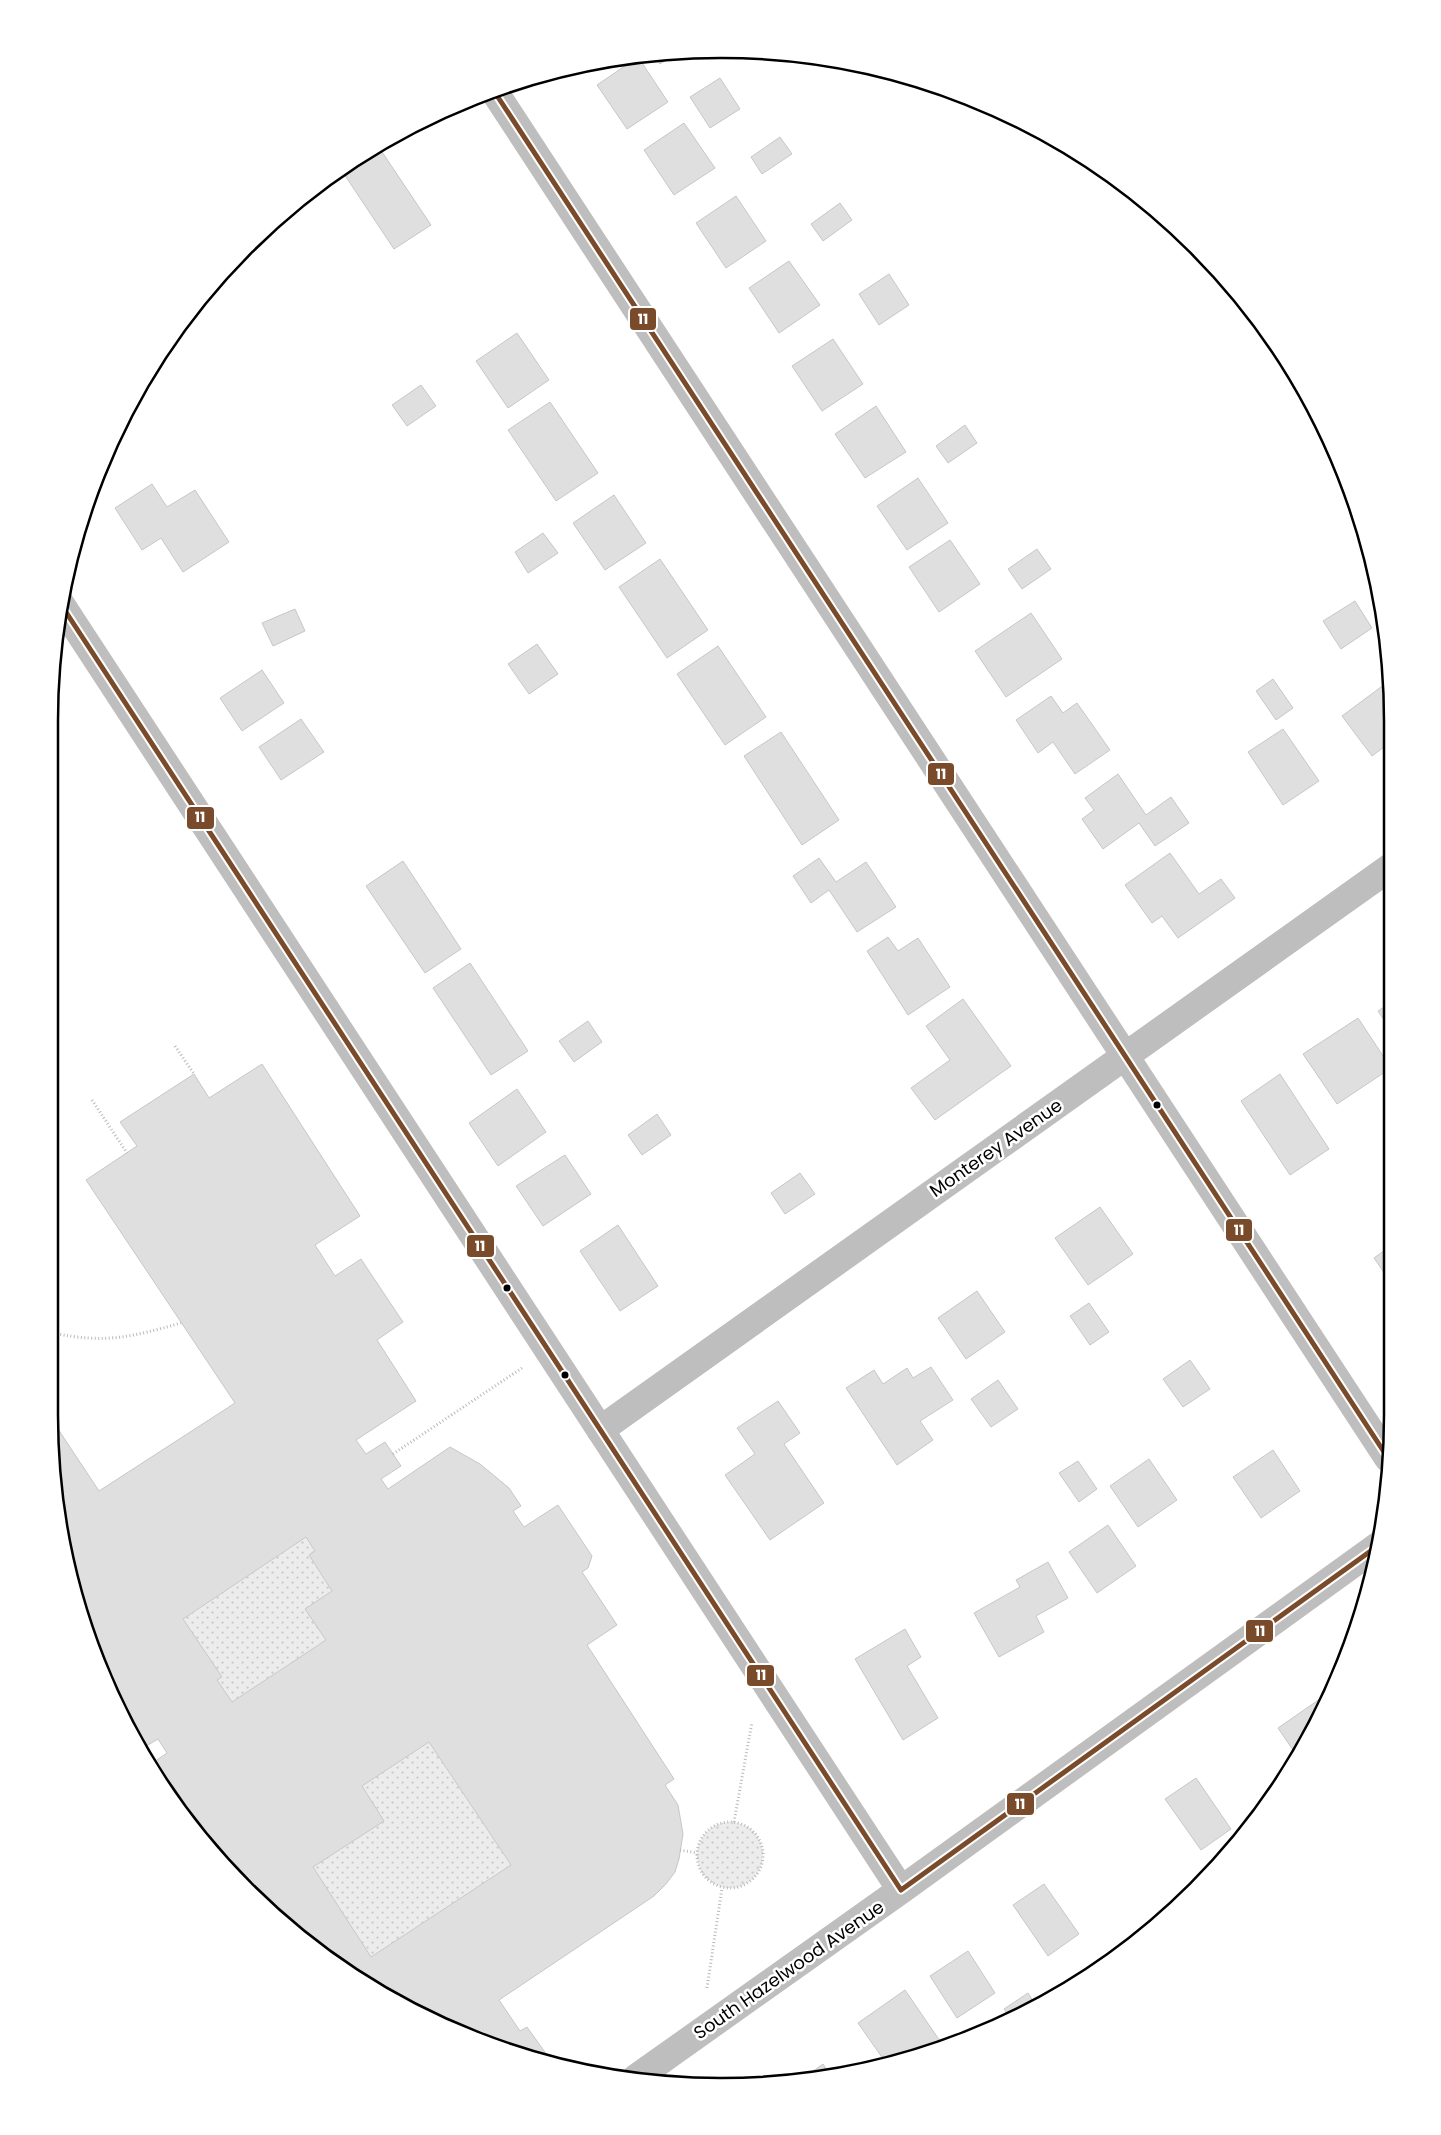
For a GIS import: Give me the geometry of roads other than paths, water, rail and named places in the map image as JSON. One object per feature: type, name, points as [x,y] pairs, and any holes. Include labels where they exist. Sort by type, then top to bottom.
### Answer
[{"type":"street","points":[[498,97],[1382,1449]]},
{"type":"street","points":[[66,613],[902,1890]]},
{"type":"street","name":"Monterey Avenue","points":[[600,1430],[1384,872]]},
{"type":"street","name":"South Hazelwood Avenue","points":[[643,2073],[902,1890],[1369,1552]]}]
